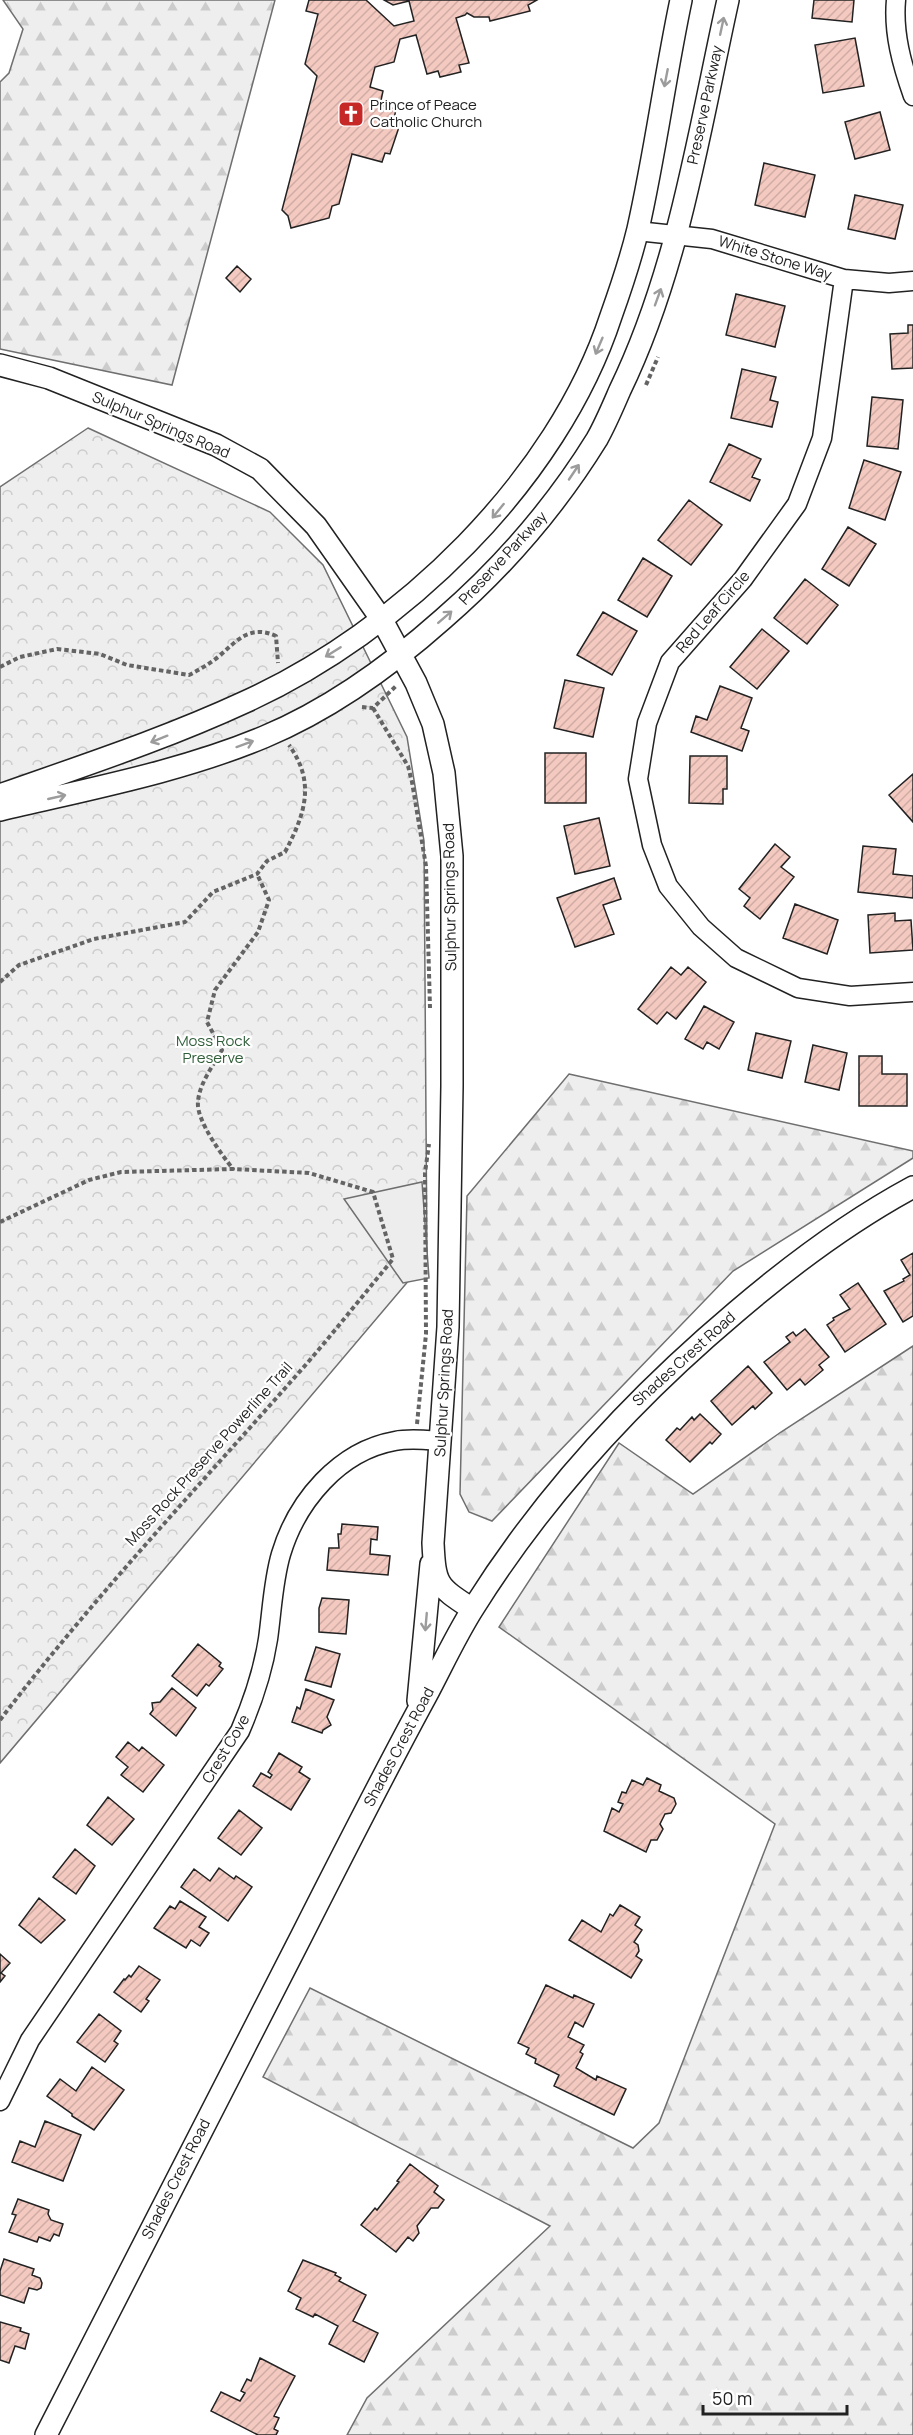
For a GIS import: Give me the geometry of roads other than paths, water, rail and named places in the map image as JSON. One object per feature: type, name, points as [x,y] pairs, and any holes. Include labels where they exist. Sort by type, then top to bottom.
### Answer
[{"type":"street","points":[[0,795],[152,742],[246,702],[314,664],[382,620],[492,519],[536,464],[565,418],[588,372],[610,319],[638,231],[681,0]]},
{"type":"street","name":"Preserve Parkway","points":[[0,810],[106,786],[212,756],[264,737],[325,708],[401,656],[476,591],[545,516],[598,436],[634,362],[661,287],[677,235],[728,0]]},
{"type":"street","points":[[896,0],[899,51],[913,96]]},
{"type":"street","name":"White Stone Way","points":[[638,231],[712,239],[844,279],[889,283],[913,280]]},
{"type":"street","name":"Red Leaf Circle","points":[[844,279],[822,438],[797,504],[743,579],[670,662],[647,723],[638,779],[652,845],[668,886],[701,927],[736,958],[798,988],[850,996],[913,992]]},
{"type":"street","name":"Sulphur Springs Road","points":[[0,366],[49,378],[205,440],[260,469],[316,526],[382,620],[433,724],[444,773],[452,856],[448,1327],[433,1543],[434,1574],[447,1592],[472,1609]]},
{"type":"street","name":"Shades Crest Road","points":[[46,2435],[417,1711],[472,1609],[553,1495],[592,1448],[691,1349],[817,1248],[884,1203],[913,1187]]},
{"type":"street","name":"Crest Cove","points":[[0,2101],[21,2057],[52,2006],[240,1731],[252,1706],[260,1677],[281,1555],[289,1531],[310,1495],[330,1475],[359,1453],[379,1444],[416,1439],[441,1441]]},
{"type":"street","points":[[417,1711],[433,1543]]},
{"type":"place","name":"Prince of Peace Catholic Church","points":[[351,114]]},
{"type":"park label","name":"Moss Rock Preserve","points":[[213,1050]]}]
